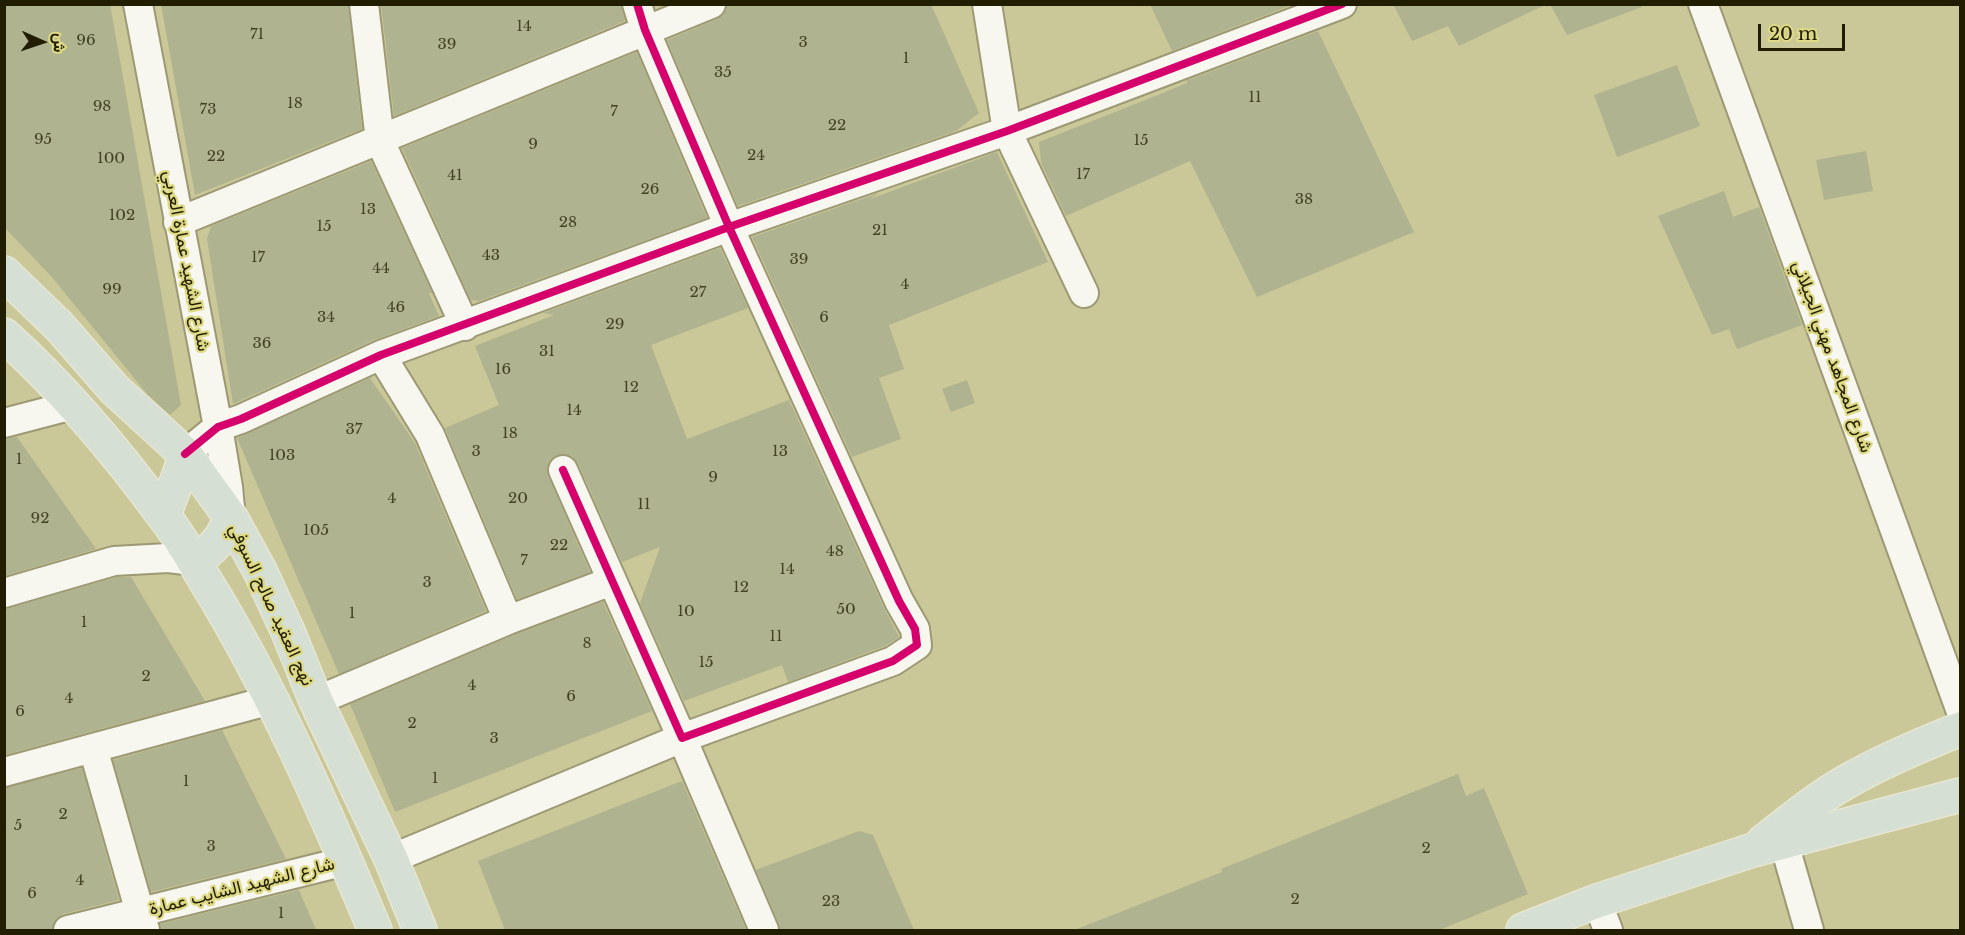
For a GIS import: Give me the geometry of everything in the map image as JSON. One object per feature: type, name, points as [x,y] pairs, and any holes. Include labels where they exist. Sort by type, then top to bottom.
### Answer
[{"type":"main road","name":"نهج العقيد صالح السوفي","points":[[4,273],[59,326],[114,388],[185,454],[231,518],[260,571],[290,634],[316,701],[391,859],[420,930]]},
{"type":"main road","points":[[4,335],[42,369],[74,405],[164,516],[194,561],[249,655],[346,861],[375,930]]},
{"type":"main road","points":[[164,516],[175,482],[183,467],[185,454]]},
{"type":"main road","points":[[194,561],[204,556],[221,540],[231,518]]},
{"type":"main road","points":[[1768,847],[1812,804],[1844,783],[1881,763],[1960,729]]},
{"type":"main road","points":[[1523,930],[1602,916],[1768,847],[1960,795]]},
{"type":"street","name":"شارع الشهيد عمارة العربي","points":[[138,4],[218,427],[231,518]]},
{"type":"street","points":[[364,4],[380,141],[465,326]]},
{"type":"street","points":[[178,222],[380,141],[641,17],[711,4]]},
{"type":"street","points":[[987,4],[1007,131],[1084,293]]},
{"type":"street","name":"شارع المجاهد مهني الجيلاني","points":[[1703,4],[1960,709]]},
{"type":"street","points":[[185,454],[218,427],[241,419],[381,355],[729,227],[1007,131],[1331,7]]},
{"type":"street","points":[[391,859],[682,738],[893,661],[917,645],[915,629],[894,590],[729,227],[641,17]]},
{"type":"street","points":[[381,355],[430,435],[508,620]]},
{"type":"street","points":[[4,423],[74,405]]},
{"type":"street","points":[[563,470],[764,930]]},
{"type":"street","points":[[4,593],[114,561],[168,558],[194,561]]},
{"type":"street","points":[[316,701],[508,620],[612,581]]},
{"type":"street","points":[[4,772],[271,700]]},
{"type":"street","points":[[93,748],[142,922]]},
{"type":"street","points":[[1768,847],[1809,930]]},
{"type":"street","name":"شارع الشهيد الشايب عمارة","points":[[68,930],[142,922],[346,861]]},
{"type":"building","points":[[4,4],[110,4],[181,405],[170,415],[148,395],[51,276],[4,227]]},
{"type":"building","points":[[161,4],[348,4],[362,129],[195,195]]},
{"type":"building","points":[[381,4],[621,4],[625,21],[394,116]]},
{"type":"building","points":[[727,4],[931,4],[979,113],[956,131],[738,206],[667,40],[717,19],[724,14]]},
{"type":"building","points":[[1150,4],[1294,4],[1172,51]]},
{"type":"building","points":[[1393,4],[1547,4],[1459,46],[1448,26],[1412,41]]},
{"type":"building","points":[[1550,4],[1642,4],[1642,7],[1567,35]]},
{"type":"building","points":[[1318,31],[1414,232],[1257,297],[1190,161],[1066,216],[1041,163],[1039,142],[1187,83],[1186,81]]},
{"type":"building","points":[[637,52],[707,218],[479,301],[471,300],[402,148]]},
{"type":"building","points":[[1677,65],[1700,126],[1617,157],[1594,95]]},
{"type":"building","points":[[1866,151],[1873,191],[1824,200],[1816,160]]},
{"type":"building","points":[[997,152],[1048,262],[889,325],[904,369],[879,378],[901,439],[852,457],[752,237],[879,193],[870,199]]},
{"type":"building","points":[[371,161],[432,293],[429,293],[439,316],[374,340],[233,404],[207,239],[211,226]]},
{"type":"building","points":[[1724,191],[1733,217],[1759,207],[1802,325],[1737,349],[1729,329],[1712,335],[1658,216]]},
{"type":"building","points":[[720,248],[748,308],[651,345],[687,439],[789,400],[899,637],[885,646],[788,682],[782,665],[684,701],[640,603],[660,547],[622,562],[578,463],[572,456],[557,455],[549,461],[548,476],[590,572],[517,599],[445,428],[499,405],[475,346],[554,315],[543,313]]},
{"type":"building","points":[[370,378],[415,443],[486,611],[339,674],[237,438]]},
{"type":"building","points":[[967,380],[975,403],[951,412],[942,389]]},
{"type":"building","points":[[17,437],[96,549],[4,576],[4,439]]},
{"type":"building","points":[[117,577],[131,577],[205,701],[4,755],[4,609]]},
{"type":"building","points":[[603,602],[652,711],[395,812],[350,704],[514,635]]},
{"type":"building","points":[[222,730],[286,859],[151,892],[113,760]]},
{"type":"building","points":[[82,768],[119,900],[63,914],[56,919],[52,930],[4,930],[4,788]]},
{"type":"building","points":[[1458,774],[1466,796],[1484,788],[1528,894],[1439,930],[1077,929],[1222,872],[1221,869]]},
{"type":"building","points":[[682,781],[746,930],[505,930],[478,861]]},
{"type":"building","points":[[859,831],[873,835],[914,930],[780,930],[756,870]]},
{"type":"building","points":[[299,890],[316,930],[161,930],[160,924]]},
{"type":"cycle path","points":[[563,470],[682,738],[893,661],[917,645],[915,629],[899,601],[729,227],[645,30],[637,4]]},
{"type":"cycle path","points":[[185,454],[218,427],[241,419],[381,355],[729,227],[1007,131],[1342,4]]}]
